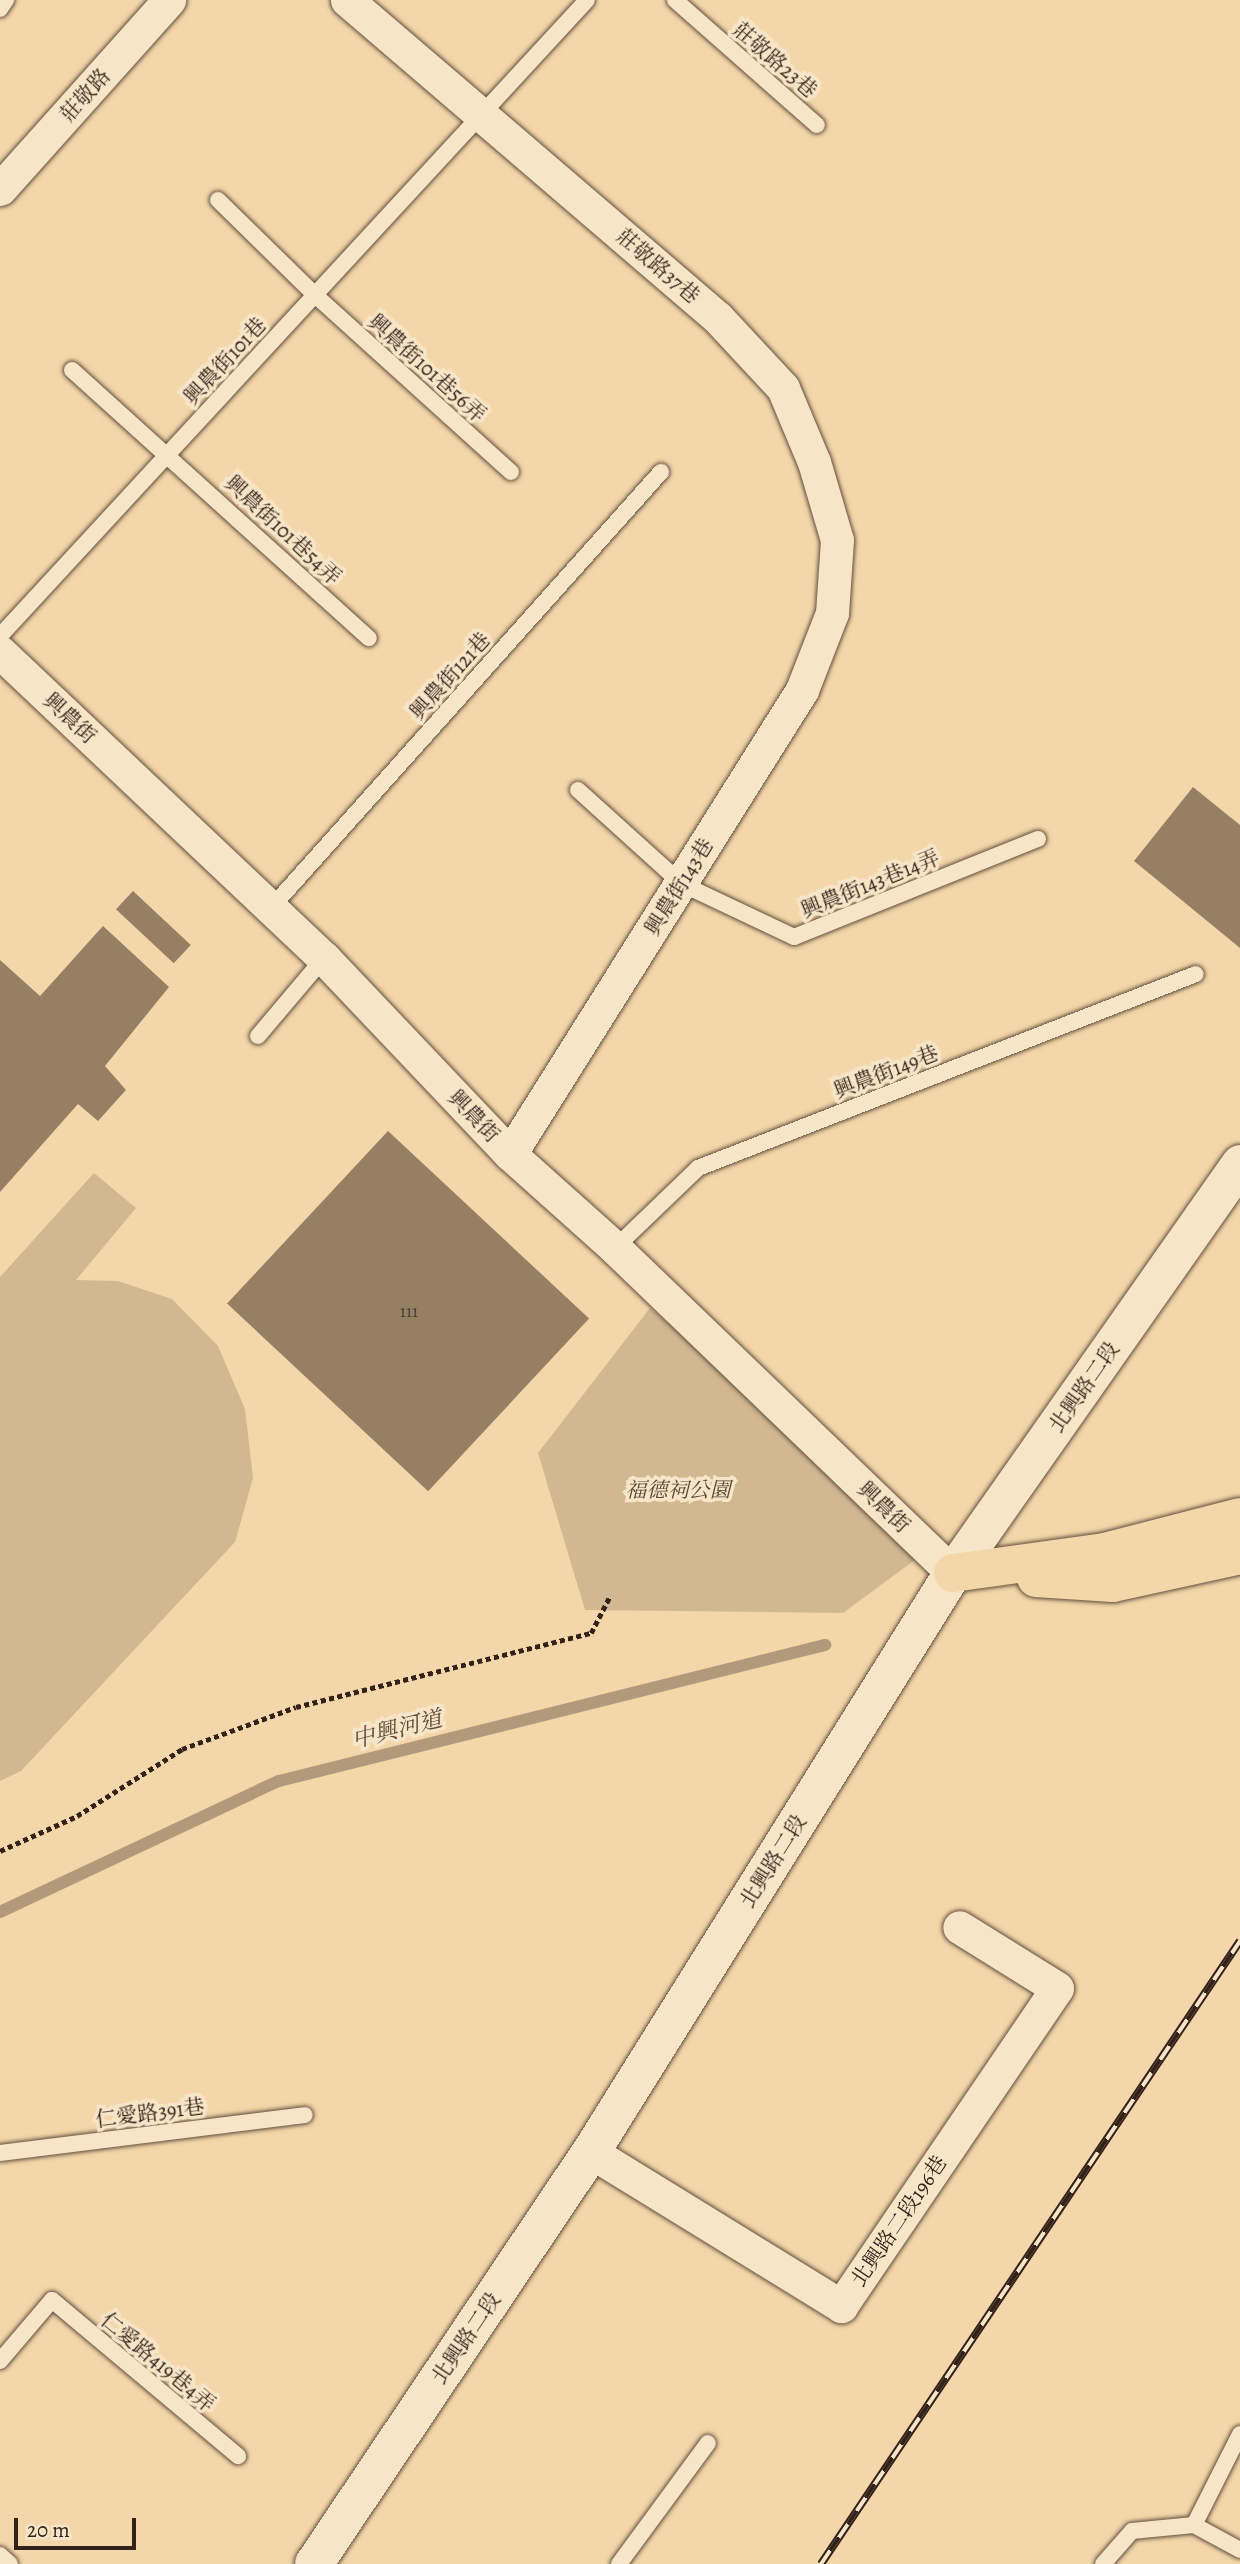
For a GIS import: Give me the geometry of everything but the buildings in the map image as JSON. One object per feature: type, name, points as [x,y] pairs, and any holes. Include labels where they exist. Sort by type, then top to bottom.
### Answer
[{"type":"highway","points":[[953,1573],[1105,1552],[1240,1517]]},
{"type":"highway","points":[[953,1573],[1113,1583],[1240,1555]]},
{"type":"street","name":"莊敬路","points":[[0,189],[169,0]]},
{"type":"street","name":"莊敬路37巷","points":[[347,0],[717,317],[783,388],[814,462],[836,540],[832,613]]},
{"type":"street","name":"興農街143巷","points":[[510,1154],[802,690],[832,613]]},
{"type":"street","name":"興農街","points":[[0,652],[324,958],[510,1154],[615,1248],[953,1573]]},
{"type":"street","name":"北興路二段","points":[[314,2564],[591,2152],[953,1573],[1240,1164]]},
{"type":"street","name":"北興路二段196巷","points":[[591,2152],[841,2306],[1057,1988],[959,1927]]},
{"type":"lane","points":[[0,9],[6,0]]},
{"type":"lane","name":"興農街101巷","points":[[0,636],[587,0]]},
{"type":"lane","name":"莊敬路23巷","points":[[675,0],[817,125]]},
{"type":"lane","name":"興農街101巷56弄","points":[[218,200],[315,295],[511,472]]},
{"type":"lane","name":"興農街101巷54弄","points":[[72,370],[169,454],[369,638]]},
{"type":"lane","name":"興農街121巷","points":[[271,908],[661,472]]},
{"type":"lane","name":"興農街143巷14弄","points":[[579,790],[682,884],[794,937],[1038,839]]},
{"type":"lane","points":[[258,1036],[324,958]]},
{"type":"lane","name":"興農街149巷","points":[[615,1248],[698,1168],[1196,974]]},
{"type":"lane","name":"仁愛路391巷","points":[[0,2154],[305,2115]]},
{"type":"lane","name":"仁愛路419巷4弄","points":[[0,2361],[52,2300],[238,2456]]},
{"type":"lane","points":[[1194,2525],[1240,2434]]},
{"type":"lane","points":[[619,2564],[708,2443]]},
{"type":"lane","points":[[1103,2564],[1132,2531],[1194,2525],[1240,2550]]},
{"type":"lane","points":[[0,2555],[10,2564]]},
{"type":"path","points":[[0,1851],[78,1816],[182,1749],[296,1707],[591,1633],[610,1596]]},
{"type":"green space","points":[[94,1173],[136,1208],[76,1280],[118,1281],[172,1299],[218,1346],[245,1409],[253,1478],[235,1542],[21,1771],[0,1781],[0,1277]]},
{"type":"green space","name":"福德祠公園","points":[[650,1308],[931,1548],[843,1613],[585,1610],[538,1453]]},
{"type":"waterway","name":"中興河道","points":[[0,1912],[279,1781],[825,1645]]},
{"type":"railway","points":[[821,2564],[1240,1941]]}]
